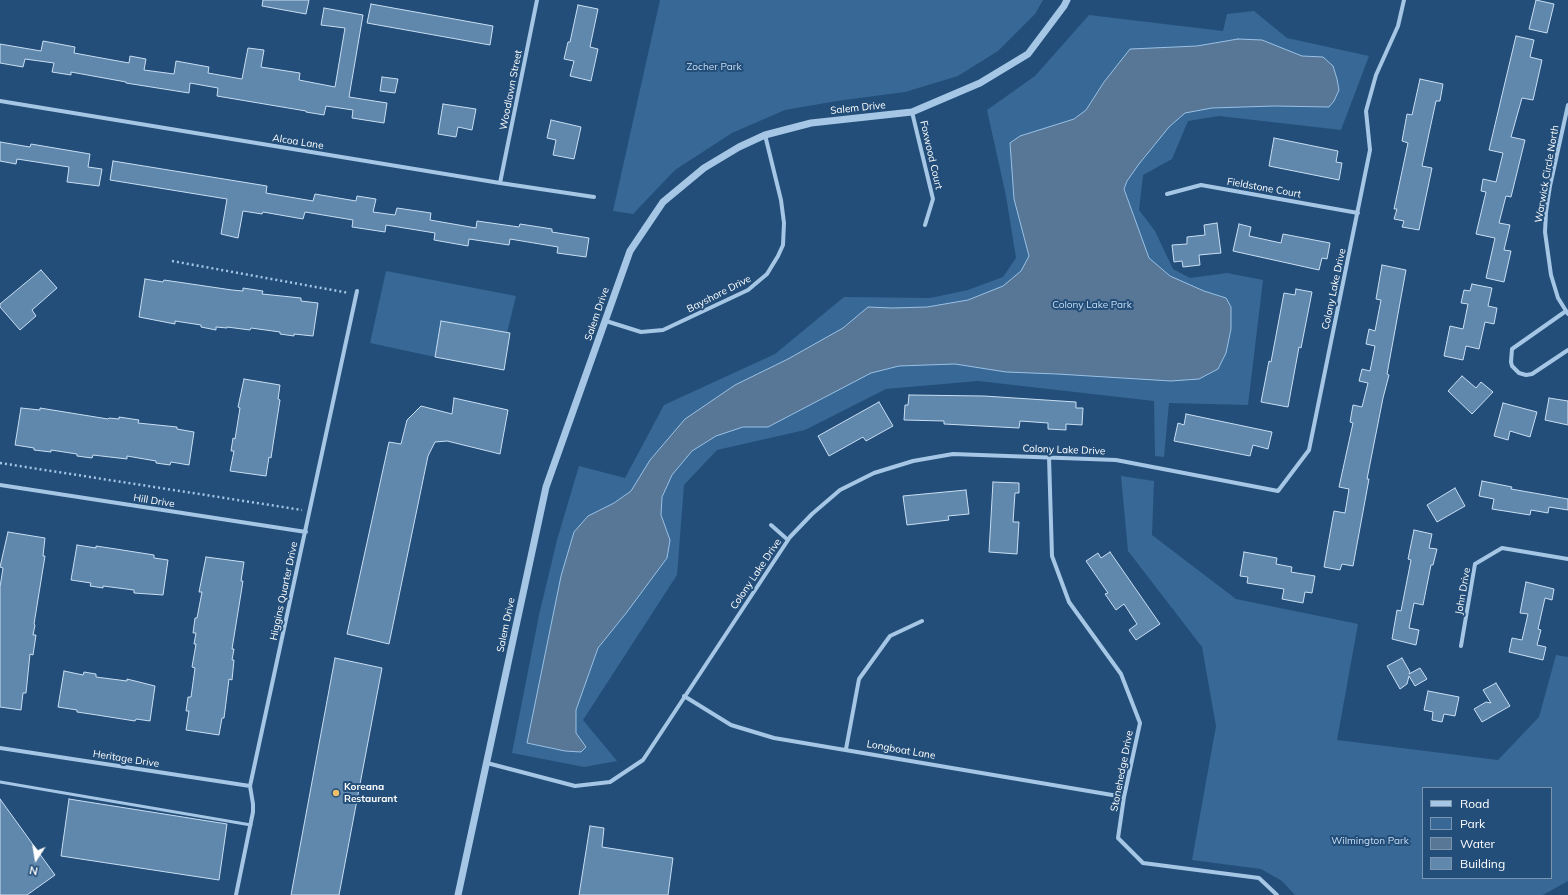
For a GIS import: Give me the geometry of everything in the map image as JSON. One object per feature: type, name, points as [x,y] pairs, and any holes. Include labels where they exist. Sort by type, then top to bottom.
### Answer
[{"type":"street","name":"Woodlawn Street","points":[[500,183],[537,0]]},
{"type":"street","name":"Salem Drive","points":[[458,895],[546,487],[630,251],[663,202],[704,168],[739,147],[765,136],[811,123],[912,112],[980,84],[1028,54],[1067,0]]},
{"type":"street","name":"Colony Lake Drive","points":[[487,763],[575,786],[610,782],[643,760],[788,540],[812,514],[840,490],[874,473],[913,461],[953,454],[1049,457],[1116,460],[1278,491],[1309,450],[1370,150],[1366,112],[1376,75],[1398,26],[1404,0]]},
{"type":"street","name":"Alcoa Lane","points":[[0,101],[594,197]]},
{"type":"street","name":"Warwick Circle North","points":[[1567,313],[1558,298],[1551,275],[1547,258],[1545,232],[1550,186],[1568,105]]},
{"type":"street","name":"Foxwood Court","points":[[912,112],[933,199],[925,226]]},
{"type":"street","name":"Bayshore Drive","points":[[606,321],[641,332],[663,330],[748,290],[767,274],[778,256],[782,245],[784,223],[781,200],[765,136]]},
{"type":"street","name":"Fieldstone Court","points":[[1167,194],[1201,185],[1358,213]]},
{"type":"street","name":"Higgins Quarter Drive","points":[[236,895],[251,825],[253,804],[250,786],[306,532],[356,292]]},
{"type":"street","points":[[1567,313],[1512,349],[1511,362],[1512,366],[1516,370],[1526,375],[1532,374],[1568,350]]},
{"type":"street","name":"Stonehedge Drive","points":[[1049,457],[1052,556],[1069,602],[1121,674],[1140,723],[1124,797],[1118,838],[1143,863],[1259,878],[1277,895]]},
{"type":"street","name":"Hill Drive","points":[[0,485],[306,532]]},
{"type":"street","points":[[771,525],[788,540]]},
{"type":"street","name":"John Drive","points":[[1461,646],[1475,564],[1502,548],[1568,559]]},
{"type":"street","points":[[846,749],[859,679],[890,636],[922,621]]},
{"type":"street","name":"Longboat Lane","points":[[684,696],[731,725],[774,738],[1124,797]]},
{"type":"street","name":"Heritage Drive","points":[[0,748],[250,786]]},
{"type":"lane","points":[[0,782],[251,825]]},
{"type":"path","points":[[172,261],[356,292]]},
{"type":"path","points":[[0,463],[310,511]]},
{"type":"green space","name":"Zocher Park","points":[[660,0],[1043,0],[1035,14],[998,51],[958,76],[905,92],[785,110],[732,133],[675,170],[633,214],[613,211]]},
{"type":"green space","name":"Colony Lake Park","points":[[1254,11],[1287,38],[1369,56],[1341,130],[1219,116],[1188,121],[1172,159],[1143,175],[1139,210],[1155,231],[1173,269],[1190,278],[1227,273],[1263,280],[1248,405],[1169,403],[1164,457],[1155,456],[1154,401],[978,381],[886,389],[805,430],[717,450],[684,485],[677,575],[583,720],[617,761],[584,767],[512,753],[539,615],[557,540],[579,466],[625,478],[664,405],[775,354],[844,297],[930,298],[968,290],[1003,277],[1016,258],[1006,196],[987,110],[1035,76],[1089,15],[1223,31],[1227,14]]},
{"type":"green space","points":[[386,271],[516,296],[507,333],[441,321],[435,357],[370,343]]},
{"type":"green space","name":"Wilmington Park","points":[[1121,476],[1154,481],[1152,535],[1236,599],[1358,624],[1337,740],[1498,760],[1539,717],[1556,655],[1568,657],[1568,881],[1543,895],[1295,895],[1282,881],[1261,869],[1192,860],[1216,726],[1202,647],[1128,551]]},
{"type":"water","name":"Colony Lake Park","points":[[1238,39],[1262,40],[1302,56],[1323,57],[1333,66],[1337,79],[1339,90],[1334,101],[1329,107],[1274,106],[1212,108],[1185,113],[1169,127],[1139,164],[1127,181],[1124,189],[1149,258],[1170,276],[1204,291],[1226,298],[1231,307],[1231,329],[1226,353],[1218,369],[1199,379],[1171,381],[1006,372],[955,364],[899,366],[871,373],[768,427],[743,427],[716,436],[692,451],[672,475],[662,497],[661,515],[670,540],[667,558],[598,648],[576,710],[576,733],[586,747],[581,752],[565,751],[527,743],[561,576],[574,532],[588,516],[614,503],[631,491],[650,460],[685,419],[735,385],[788,359],[843,328],[868,307],[927,307],[968,300],[1003,286],[1021,271],[1029,256],[1014,199],[1010,143],[1020,136],[1074,119],[1086,110],[1104,82],[1130,49],[1197,46]]},
{"type":"building","points":[[263,0],[309,0],[306,14],[262,6]]},
{"type":"building","points":[[1536,0],[1554,4],[1547,33],[1529,29]]},
{"type":"building","points":[[371,4],[493,26],[490,45],[367,23]]},
{"type":"building","points":[[578,5],[598,9],[590,47],[598,49],[591,81],[570,76],[574,61],[564,59],[568,42],[570,42]]},
{"type":"building","points":[[324,8],[363,15],[349,97],[387,103],[384,123],[352,118],[353,110],[326,106],[324,115],[217,96],[218,88],[190,83],[189,93],[71,72],[71,75],[52,72],[54,63],[25,59],[23,67],[0,63],[0,44],[41,51],[43,41],[75,47],[74,53],[129,63],[130,56],[146,59],[144,70],[174,74],[176,61],[209,67],[208,73],[242,79],[248,48],[264,50],[261,67],[300,73],[299,80],[335,87],[345,28],[321,25]]},
{"type":"building","points":[[1516,36],[1534,40],[1530,57],[1542,60],[1533,100],[1522,98],[1511,137],[1525,140],[1511,197],[1506,196],[1499,223],[1510,225],[1504,250],[1511,251],[1504,282],[1486,278],[1495,238],[1476,234],[1486,192],[1481,191],[1483,179],[1496,182],[1503,153],[1489,150]]},
{"type":"building","points":[[382,77],[398,79],[395,93],[380,91]]},
{"type":"building","points":[[1420,79],[1443,84],[1440,101],[1436,101],[1422,166],[1432,168],[1419,230],[1402,227],[1404,221],[1394,219],[1397,209],[1394,209],[1408,143],[1402,141],[1407,114],[1412,115]]},
{"type":"building","points":[[443,104],[476,109],[472,130],[458,127],[456,137],[438,134]]},
{"type":"building","points":[[551,120],[581,127],[574,159],[553,155],[556,140],[547,138]]},
{"type":"building","points":[[1274,138],[1338,151],[1336,162],[1342,163],[1339,180],[1269,166]]},
{"type":"building","points":[[0,142],[30,147],[31,144],[90,154],[88,167],[102,169],[99,186],[67,182],[69,167],[17,159],[16,164],[0,161]]},
{"type":"building","points":[[113,161],[267,186],[266,193],[313,201],[315,194],[356,201],[357,196],[376,199],[373,212],[395,215],[397,208],[431,213],[430,220],[476,228],[477,221],[519,227],[520,224],[552,229],[552,232],[589,238],[586,257],[557,253],[558,247],[510,239],[509,245],[469,239],[468,246],[434,240],[435,233],[386,225],[385,232],[352,227],[353,220],[305,212],[303,219],[263,212],[262,214],[243,211],[238,238],[221,234],[227,199],[110,180]]},
{"type":"building","points":[[1217,223],[1221,253],[1199,255],[1200,265],[1183,267],[1182,261],[1174,262],[1172,245],[1187,244],[1187,237],[1205,235],[1204,225]]},
{"type":"building","points":[[1239,224],[1251,227],[1249,236],[1281,243],[1283,234],[1330,243],[1327,259],[1322,258],[1319,270],[1233,251]]},
{"type":"building","points":[[1382,265],[1406,270],[1387,374],[1389,375],[1367,479],[1369,479],[1353,566],[1342,564],[1340,570],[1324,567],[1334,511],[1345,513],[1349,489],[1339,487],[1353,423],[1350,422],[1353,405],[1362,407],[1368,383],[1359,381],[1362,369],[1370,371],[1375,346],[1366,344],[1369,329],[1375,331],[1381,300],[1376,299]]},
{"type":"building","points":[[41,270],[57,288],[32,310],[36,316],[20,330],[0,307],[0,304]]},
{"type":"building","points":[[145,279],[163,282],[164,280],[243,291],[243,288],[263,291],[262,294],[301,298],[301,301],[318,303],[313,336],[294,334],[294,336],[280,334],[280,332],[251,328],[250,330],[216,327],[216,330],[201,327],[201,325],[175,321],[175,324],[139,317]]},
{"type":"building","points":[[1472,284],[1492,288],[1488,306],[1497,308],[1494,324],[1485,322],[1479,349],[1466,346],[1463,360],[1444,356],[1450,326],[1463,329],[1468,304],[1461,303],[1464,290],[1470,291]]},
{"type":"building","points":[[1296,289],[1312,292],[1301,348],[1299,347],[1288,407],[1261,402],[1269,361],[1271,362],[1284,293],[1295,295]]},
{"type":"building","points":[[441,321],[510,333],[504,370],[435,357]]},
{"type":"building","points":[[1462,376],[1476,388],[1481,382],[1493,392],[1472,414],[1448,391]]},
{"type":"building","points":[[244,379],[280,385],[278,399],[280,400],[271,458],[269,457],[266,476],[230,471],[234,451],[231,451],[233,438],[235,439],[240,408],[238,407]]},
{"type":"building","points":[[909,395],[984,396],[1076,402],[1076,408],[1083,408],[1082,425],[1066,424],[1066,430],[1048,429],[1048,423],[1020,421],[1019,428],[944,424],[944,421],[904,420],[905,405],[908,405]]},
{"type":"building","points":[[454,398],[508,410],[500,454],[447,441],[435,442],[428,456],[389,644],[347,634],[389,442],[401,444],[407,420],[421,406],[452,414]]},
{"type":"building","points":[[1549,398],[1568,401],[1568,425],[1545,420]]},
{"type":"building","points":[[879,402],[893,426],[866,441],[863,437],[829,456],[818,436]]},
{"type":"building","points":[[1503,403],[1537,412],[1530,437],[1510,431],[1508,440],[1494,436]]},
{"type":"building","points":[[21,408],[40,410],[40,408],[108,419],[119,419],[119,417],[139,420],[138,423],[177,427],[177,429],[194,432],[189,465],[171,462],[170,465],[156,463],[156,461],[127,456],[127,459],[93,455],[92,458],[51,450],[51,452],[34,450],[34,448],[15,445]]},
{"type":"building","points":[[1186,414],[1272,432],[1268,449],[1253,445],[1250,456],[1174,441],[1178,423],[1184,425]]},
{"type":"building","points":[[1482,481],[1512,487],[1511,489],[1568,499],[1568,510],[1549,507],[1548,513],[1531,510],[1530,515],[1492,509],[1494,499],[1479,496]]},
{"type":"building","points":[[993,482],[1019,483],[1019,493],[1015,493],[1013,522],[1019,522],[1017,554],[989,552]]},
{"type":"building","points":[[1455,488],[1465,506],[1437,522],[1427,505]]},
{"type":"building","points":[[966,490],[969,514],[948,516],[949,520],[907,525],[903,496]]},
{"type":"building","points":[[1414,530],[1432,534],[1429,548],[1437,549],[1433,565],[1431,565],[1423,605],[1414,603],[1409,628],[1419,630],[1416,645],[1392,639],[1397,610],[1401,611],[1411,560],[1408,559]]},
{"type":"building","points":[[8,532],[45,538],[43,556],[45,556],[34,624],[33,635],[36,635],[33,655],[30,654],[26,693],[23,693],[21,710],[0,707],[0,587],[3,568],[0,567]]},
{"type":"building","points":[[77,545],[96,548],[96,546],[154,555],[154,558],[168,560],[163,595],[134,593],[134,590],[103,586],[103,588],[90,586],[91,583],[71,580]]},
{"type":"building","points":[[1110,552],[1160,624],[1136,640],[1129,630],[1137,624],[1124,604],[1116,610],[1105,594],[1108,593],[1086,561],[1098,553],[1101,558]]},
{"type":"building","points":[[1244,552],[1277,558],[1276,564],[1292,567],[1291,572],[1315,576],[1312,593],[1305,592],[1303,603],[1282,599],[1284,589],[1247,583],[1248,577],[1240,576]]},
{"type":"building","points":[[206,557],[244,562],[241,581],[243,581],[232,649],[234,649],[232,660],[234,660],[232,680],[229,679],[224,718],[222,718],[219,735],[186,730],[189,711],[186,711],[188,697],[191,697],[195,668],[192,667],[196,644],[194,644],[196,633],[193,633],[195,618],[197,618],[202,592],[199,592]]},
{"type":"building","points":[[1526,582],[1554,589],[1552,600],[1545,598],[1538,629],[1541,630],[1537,645],[1546,647],[1543,660],[1509,652],[1512,638],[1522,640],[1528,614],[1520,613]]},
{"type":"building","points":[[335,658],[382,668],[339,895],[291,895]]},
{"type":"building","points":[[1402,658],[1410,672],[1409,674],[1420,668],[1427,679],[1415,686],[1409,676],[1407,684],[1400,689],[1387,666]]},
{"type":"building","points":[[64,671],[83,675],[84,672],[96,674],[96,677],[127,681],[127,679],[155,686],[150,721],[136,719],[135,721],[77,712],[77,710],[58,707]]},
{"type":"building","points":[[1496,683],[1510,706],[1482,722],[1474,709],[1486,702],[1491,703],[1483,690]]},
{"type":"building","points":[[1428,691],[1459,697],[1455,716],[1444,714],[1442,722],[1432,720],[1433,712],[1424,710]]},
{"type":"building","points":[[0,799],[55,875],[27,895],[0,895]]},
{"type":"building","points":[[69,799],[227,824],[219,880],[61,856]]},
{"type":"building","points":[[590,826],[604,828],[602,847],[673,858],[668,895],[579,895]]},
{"type":"place","name":"Koreana Restaurant","points":[[336,793]]}]
